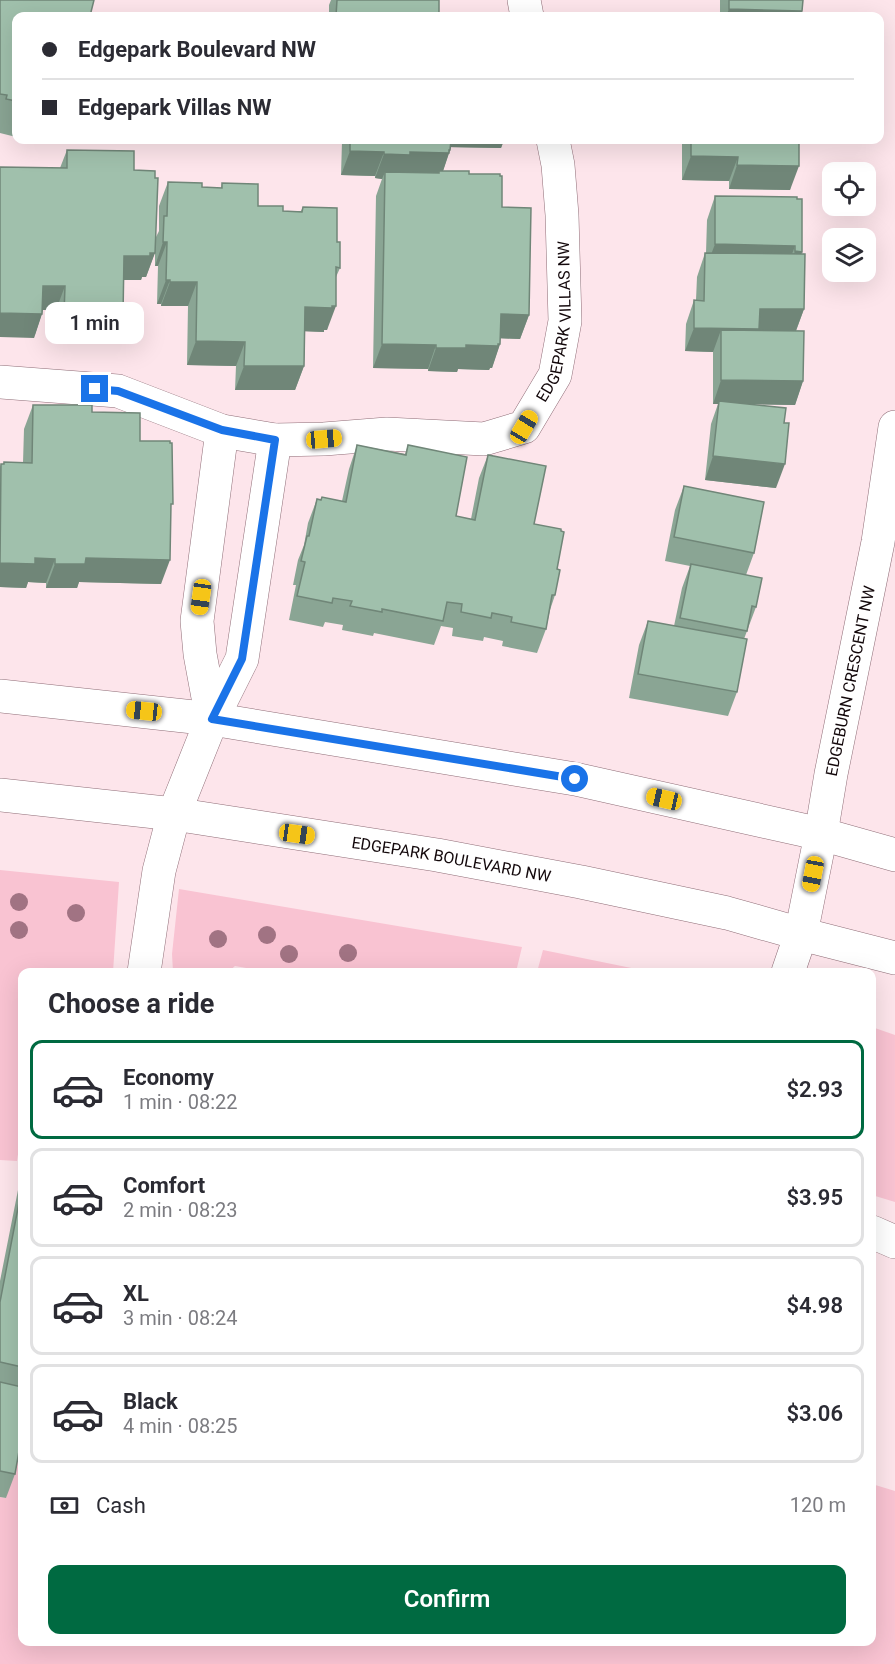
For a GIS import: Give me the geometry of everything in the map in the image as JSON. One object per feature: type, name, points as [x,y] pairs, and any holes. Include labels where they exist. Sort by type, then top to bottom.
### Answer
[{"type":"street","name":"EDGEPARK VILLAS NW","points":[[0,382],[118,391],[222,430],[275,440],[387,434],[484,439],[524,427],[555,375],[565,321],[562,214],[554,144]]},
{"type":"street","name":"EDGEBURN CRESCENT NW","points":[[789,968],[801,934],[821,834],[878,542],[895,427]]},
{"type":"street","points":[[212,719],[200,654],[197,621],[222,430]]},
{"type":"street","points":[[145,968],[159,871],[174,814],[212,719],[242,659],[275,440]]},
{"type":"street","points":[[0,696],[212,719],[575,779],[821,834],[895,855]]},
{"type":"street","name":"EDGEPARK BOULEVARD NW","points":[[0,795],[174,814],[437,855],[727,913],[895,958]]},
{"type":"street","points":[[876,1234],[895,1242]]},
{"type":"shaded area","points":[[0,870],[119,882],[113,968],[18,968],[18,1154],[17,1161],[0,1160]]},
{"type":"shaded area","points":[[179,889],[522,947],[517,968],[246,968],[235,966],[233,968],[173,968],[172,954]]},
{"type":"shaded area","points":[[543,950],[631,968],[538,968]]},
{"type":"shaded area","points":[[876,1028],[895,1035],[895,1202],[876,1196]]},
{"type":"shaded area","points":[[0,1389],[18,1393],[18,1409]]},
{"type":"shaded area","points":[[18,1434],[18,1646],[876,1646],[876,1485],[895,1491],[895,1664],[0,1664],[0,1497],[6,1498]]},
{"type":"building","points":[[0,0],[94,0],[91,12],[12,12],[12,100],[6,99],[7,95],[0,94]]},
{"type":"building","points":[[337,0],[439,0],[439,12],[336,12]]},
{"type":"building","points":[[729,0],[803,0],[802,11],[729,9]]},
{"type":"building","points":[[350,144],[451,144],[449,153],[410,152],[410,155],[350,151]]},
{"type":"building","points":[[691,144],[799,144],[799,166],[737,165],[738,157],[691,156]]},
{"type":"building","points":[[67,150],[134,151],[134,170],[155,171],[155,178],[158,178],[155,253],[150,253],[150,256],[124,256],[123,315],[64,314],[65,286],[43,286],[42,314],[0,313],[0,167],[67,168]]},
{"type":"building","points":[[439,171],[500,174],[502,176],[502,207],[531,208],[529,315],[501,314],[500,344],[498,346],[466,345],[466,348],[436,348],[436,345],[382,344],[385,172],[439,173]]},
{"type":"building","points":[[168,182],[202,183],[202,187],[222,188],[222,183],[258,184],[258,206],[283,206],[283,211],[302,212],[303,207],[337,208],[340,268],[336,267],[336,306],[332,308],[305,307],[304,366],[244,366],[245,342],[196,341],[197,282],[166,280],[167,242],[163,242],[164,216],[167,216]]},
{"type":"building","points":[[715,196],[797,197],[797,199],[802,199],[802,252],[795,251],[795,246],[715,244]]},
{"type":"building","points":[[705,253],[805,254],[804,309],[760,309],[759,329],[694,328],[694,300],[704,301]]},
{"type":"building","points":[[721,330],[804,331],[803,381],[721,380]]},
{"type":"building","points":[[719,401],[786,408],[784,423],[789,423],[785,464],[713,456]]},
{"type":"building","points":[[33,405],[92,405],[92,412],[140,413],[140,441],[170,441],[172,443],[173,504],[171,504],[170,560],[86,558],[85,564],[55,564],[55,559],[35,558],[35,564],[0,563],[1,464],[4,462],[32,463]]},
{"type":"building","points":[[357,445],[406,455],[408,445],[467,457],[456,516],[475,520],[488,455],[546,466],[534,524],[561,529],[564,532],[557,569],[560,570],[555,595],[552,595],[546,629],[511,622],[512,617],[492,613],[491,618],[461,612],[462,604],[447,602],[443,621],[382,609],[382,612],[350,606],[352,601],[333,598],[332,603],[297,596],[305,562],[301,561],[317,499],[321,500],[322,497],[346,502]]},
{"type":"building","points":[[684,486],[764,502],[754,553],[674,537]]},
{"type":"building","points":[[691,564],[762,578],[756,607],[752,606],[747,631],[680,618]]},
{"type":"building","points":[[648,621],[747,639],[737,692],[638,674]]},
{"type":"building","points":[[18,1208],[18,1366],[0,1362],[0,1302]]},
{"type":"building","points":[[0,1382],[18,1386],[18,1457],[15,1474],[0,1471]]},
{"type":"route","points":[[95,389],[118,391],[222,430],[275,440],[242,659],[212,719],[575,779]]}]
